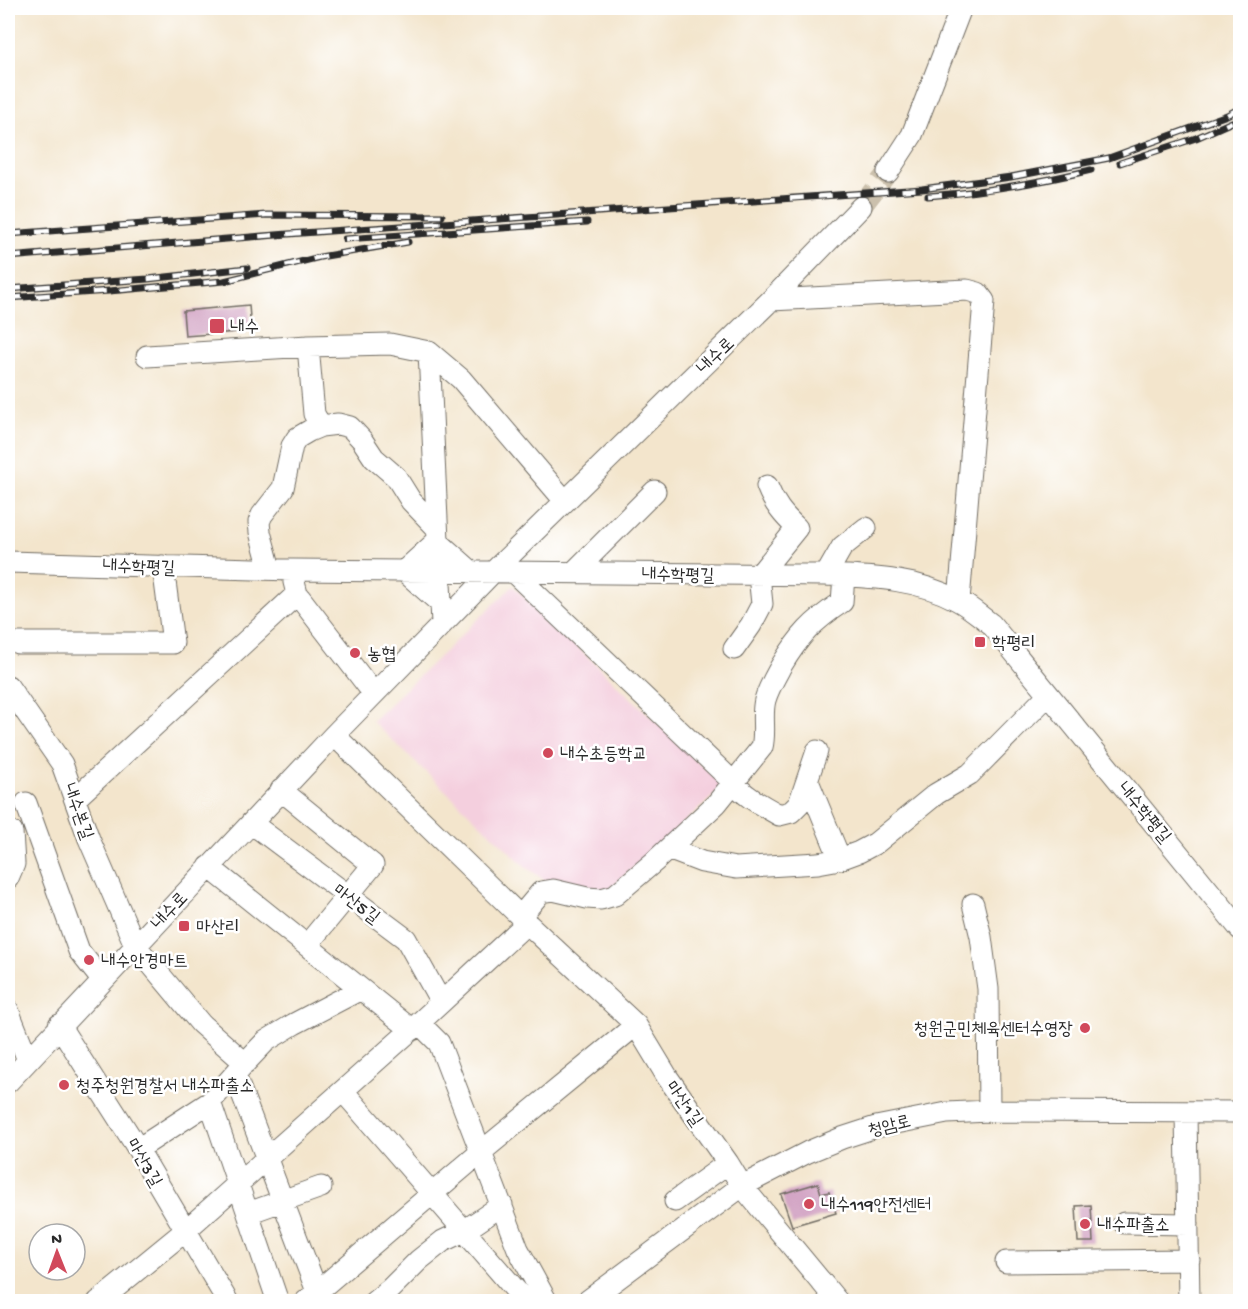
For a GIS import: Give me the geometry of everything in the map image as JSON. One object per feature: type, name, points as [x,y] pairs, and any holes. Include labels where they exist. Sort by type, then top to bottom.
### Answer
[{"type":"street","points":[[888,172],[912,135],[961,8]]},
{"type":"street","name":"내수로","points":[[8,1082],[281,790],[442,624],[771,300],[861,207]]},
{"type":"street","points":[[771,300],[967,290],[978,293],[984,302],[959,601]]},
{"type":"street","points":[[147,356],[308,346],[390,344],[429,352],[461,379],[566,501]]},
{"type":"street","points":[[308,346],[314,414],[321,426]]},
{"type":"street","points":[[429,352],[442,624]]},
{"type":"street","points":[[270,568],[259,522],[283,488],[292,446],[297,438],[321,426],[338,424],[350,427],[374,458],[396,477],[411,501],[437,534],[493,572],[743,794],[779,814],[791,812],[799,804],[817,751]]},
{"type":"street","points":[[734,649],[762,604],[759,575],[797,528],[784,517],[772,500],[767,486]]},
{"type":"street","points":[[574,572],[655,491]]},
{"type":"street","points":[[98,1302],[185,1232],[415,1027],[524,920],[541,892],[553,890],[602,899],[615,895],[717,803],[762,747],[764,702],[798,639],[822,616],[842,602],[835,575],[842,547],[866,528]]},
{"type":"street","points":[[437,534],[404,572],[440,603]]},
{"type":"street","name":"내수학평길","points":[[8,562],[404,572],[835,575],[901,581],[924,586],[959,601],[991,624],[1240,929]]},
{"type":"street","points":[[18,644],[173,643],[163,566]]},
{"type":"street","points":[[292,570],[297,594],[374,694]]},
{"type":"street","points":[[75,799],[297,594]]},
{"type":"street","name":"내수본길","points":[[8,686],[62,764],[89,839],[135,945]]},
{"type":"street","points":[[668,849],[702,862],[736,868],[818,863],[840,859],[876,843],[936,794],[970,774],[1048,695]]},
{"type":"street","name":"마산1길","points":[[334,735],[524,920],[636,1025],[668,1078],[742,1186],[838,1302]]},
{"type":"street","points":[[808,781],[840,859]]},
{"type":"street","points":[[281,790],[373,865],[307,945]]},
{"type":"street","points":[[26,803],[80,951],[102,980]]},
{"type":"street","name":"마산5길","points":[[251,823],[406,939],[441,1002]]},
{"type":"street","points":[[8,878],[14,864],[12,832]]},
{"type":"street","points":[[209,867],[361,989],[439,1043],[518,1249],[547,1302]]},
{"type":"street","points":[[974,904],[988,989],[988,1111]]},
{"type":"street","points":[[135,945],[240,1069],[315,1298],[481,1152],[636,1025]]},
{"type":"street","points":[[138,1149],[210,1102],[266,1041],[361,989]]},
{"type":"street","points":[[8,1010],[28,1059]]},
{"type":"street","name":"마산3길","points":[[59,1025],[138,1149],[228,1302]]},
{"type":"street","points":[[343,1091],[526,1302]]},
{"type":"street","points":[[210,1102],[278,1302]]},
{"type":"street","name":"청암로","points":[[586,1302],[742,1186],[808,1152],[876,1127],[946,1113],[988,1111],[1240,1112]]},
{"type":"street","points":[[1186,1112],[1189,1302]]},
{"type":"street","points":[[675,1201],[728,1163]]},
{"type":"street","points":[[248,1213],[321,1187]]},
{"type":"street","points":[[374,1302],[443,1241],[464,1231],[502,1205]]},
{"type":"street","points":[[1124,1223],[1188,1224]]},
{"type":"street","points":[[1006,1262],[1189,1260]]},
{"type":"shaded area","name":"내수초등학교","points":[[513,586],[724,786],[609,891],[547,882],[526,867],[372,721]]},
{"type":"building","points":[[249,305],[251,331],[185,336],[183,311]]},
{"type":"building","name":"내수119안전센터","points":[[818,1183],[821,1194],[829,1192],[836,1213],[792,1226],[781,1194]]},
{"type":"building","name":"내수파출소","points":[[1091,1205],[1093,1242],[1078,1242],[1076,1206]]},
{"type":"tunnel","points":[[861,207],[888,172]]},
{"type":"railway","points":[[8,257],[288,234],[922,189],[1011,177],[1109,158],[1227,115],[1240,108]]},
{"type":"railway","points":[[1120,163],[1196,138],[1232,122]]},
{"type":"railway","points":[[928,196],[1010,186],[1091,170]]},
{"type":"railway","points":[[8,234],[266,215],[442,216]]},
{"type":"railway","points":[[345,239],[587,222]]},
{"type":"railway","points":[[8,298],[224,281],[320,257],[408,242]]},
{"type":"railway","points":[[8,289],[148,279],[247,268]]},
{"type":"place","name":"내수","points":[[217,326]]},
{"type":"place","name":"학평리","points":[[980,642]]},
{"type":"place","name":"농협","points":[[355,653]]},
{"type":"place","name":"내수초등학교","points":[[548,753]]},
{"type":"place","name":"마산리","points":[[184,926]]},
{"type":"place","name":"내수안경마트","points":[[89,960]]},
{"type":"place","name":"청원군민체육센터수영장","points":[[1085,1028]]},
{"type":"place","name":"청주청원경찰서 내수파출소","points":[[64,1085]]},
{"type":"place","name":"내수119안전센터","points":[[809,1204]]},
{"type":"place","name":"내수파출소","points":[[1085,1224]]}]
